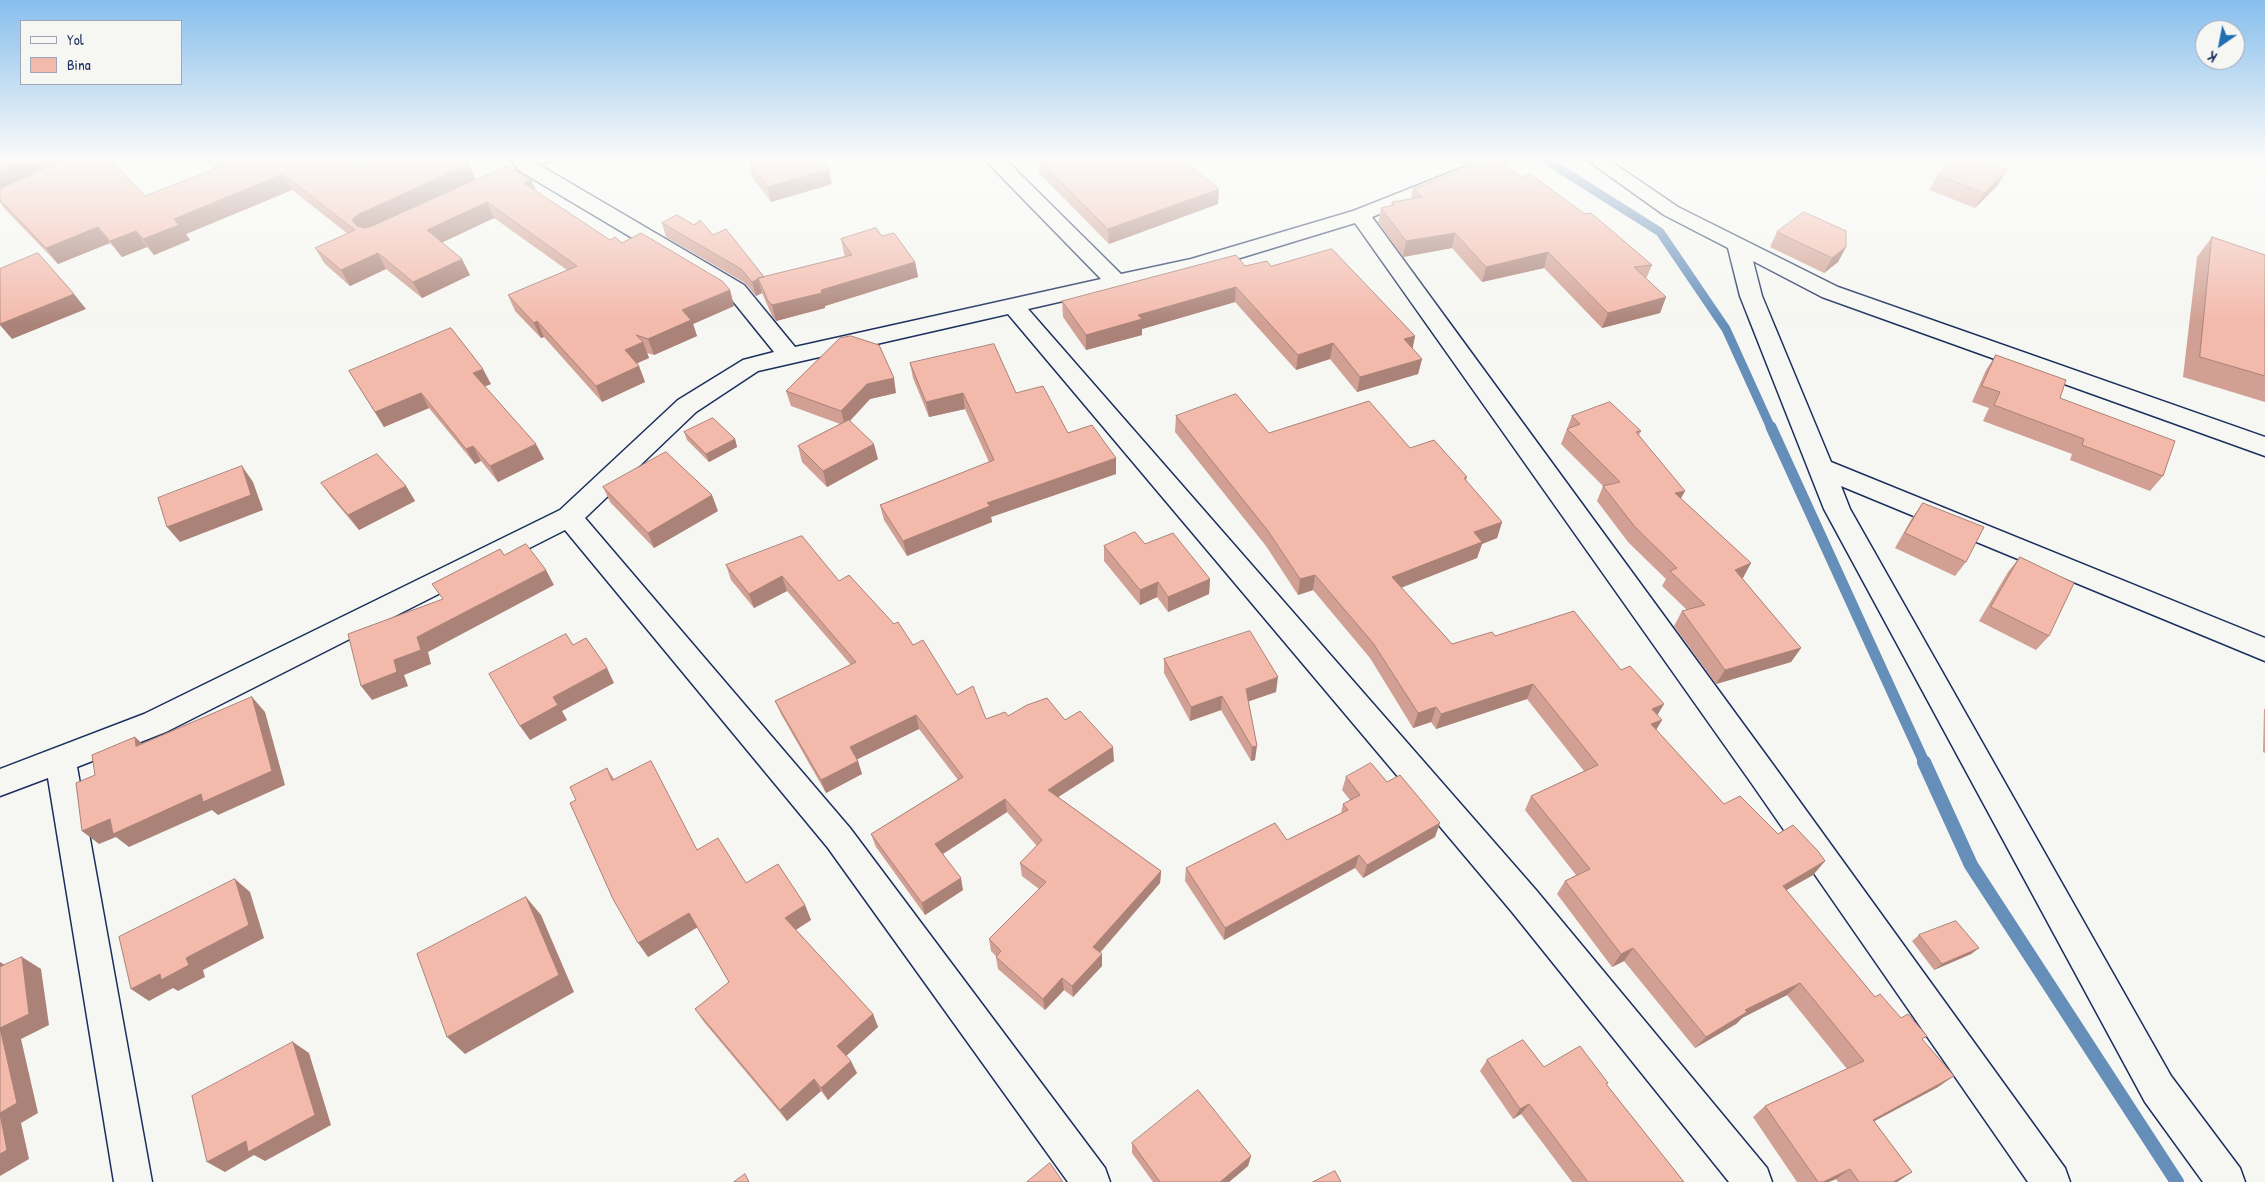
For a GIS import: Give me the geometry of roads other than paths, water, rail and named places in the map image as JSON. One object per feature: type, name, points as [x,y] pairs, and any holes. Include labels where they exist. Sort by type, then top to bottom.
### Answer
[{"type":"street","points":[[604,215],[736,290],[789,355]]},
{"type":"street","points":[[1050,215],[1117,282]]},
{"type":"street","points":[[0,783],[155,723],[569,517],[686,406],[751,365],[789,355],[1014,307],[1196,264],[1359,215]]},
{"type":"street","points":[[1360,215],[1757,767],[2051,1182]]},
{"type":"street","points":[[1677,215],[1830,292],[2227,432],[2265,448]]},
{"type":"street","points":[[1738,246],[1751,296],[1837,509],[2158,1089],[2226,1182]]},
{"type":"street","points":[[1014,307],[1524,901],[1753,1182]]},
{"type":"street","points":[[1821,468],[2265,650]]},
{"type":"street","points":[[569,517],[839,838],[1091,1182]]},
{"type":"street","points":[[60,760],[133,1182]]},
{"type":"waterway","points":[[1633,215],[1660,232],[1726,329],[1771,428]]},
{"type":"waterway","points":[[1771,427],[1925,764]]},
{"type":"waterway","points":[[1924,762],[1971,865],[2177,1182]]}]
